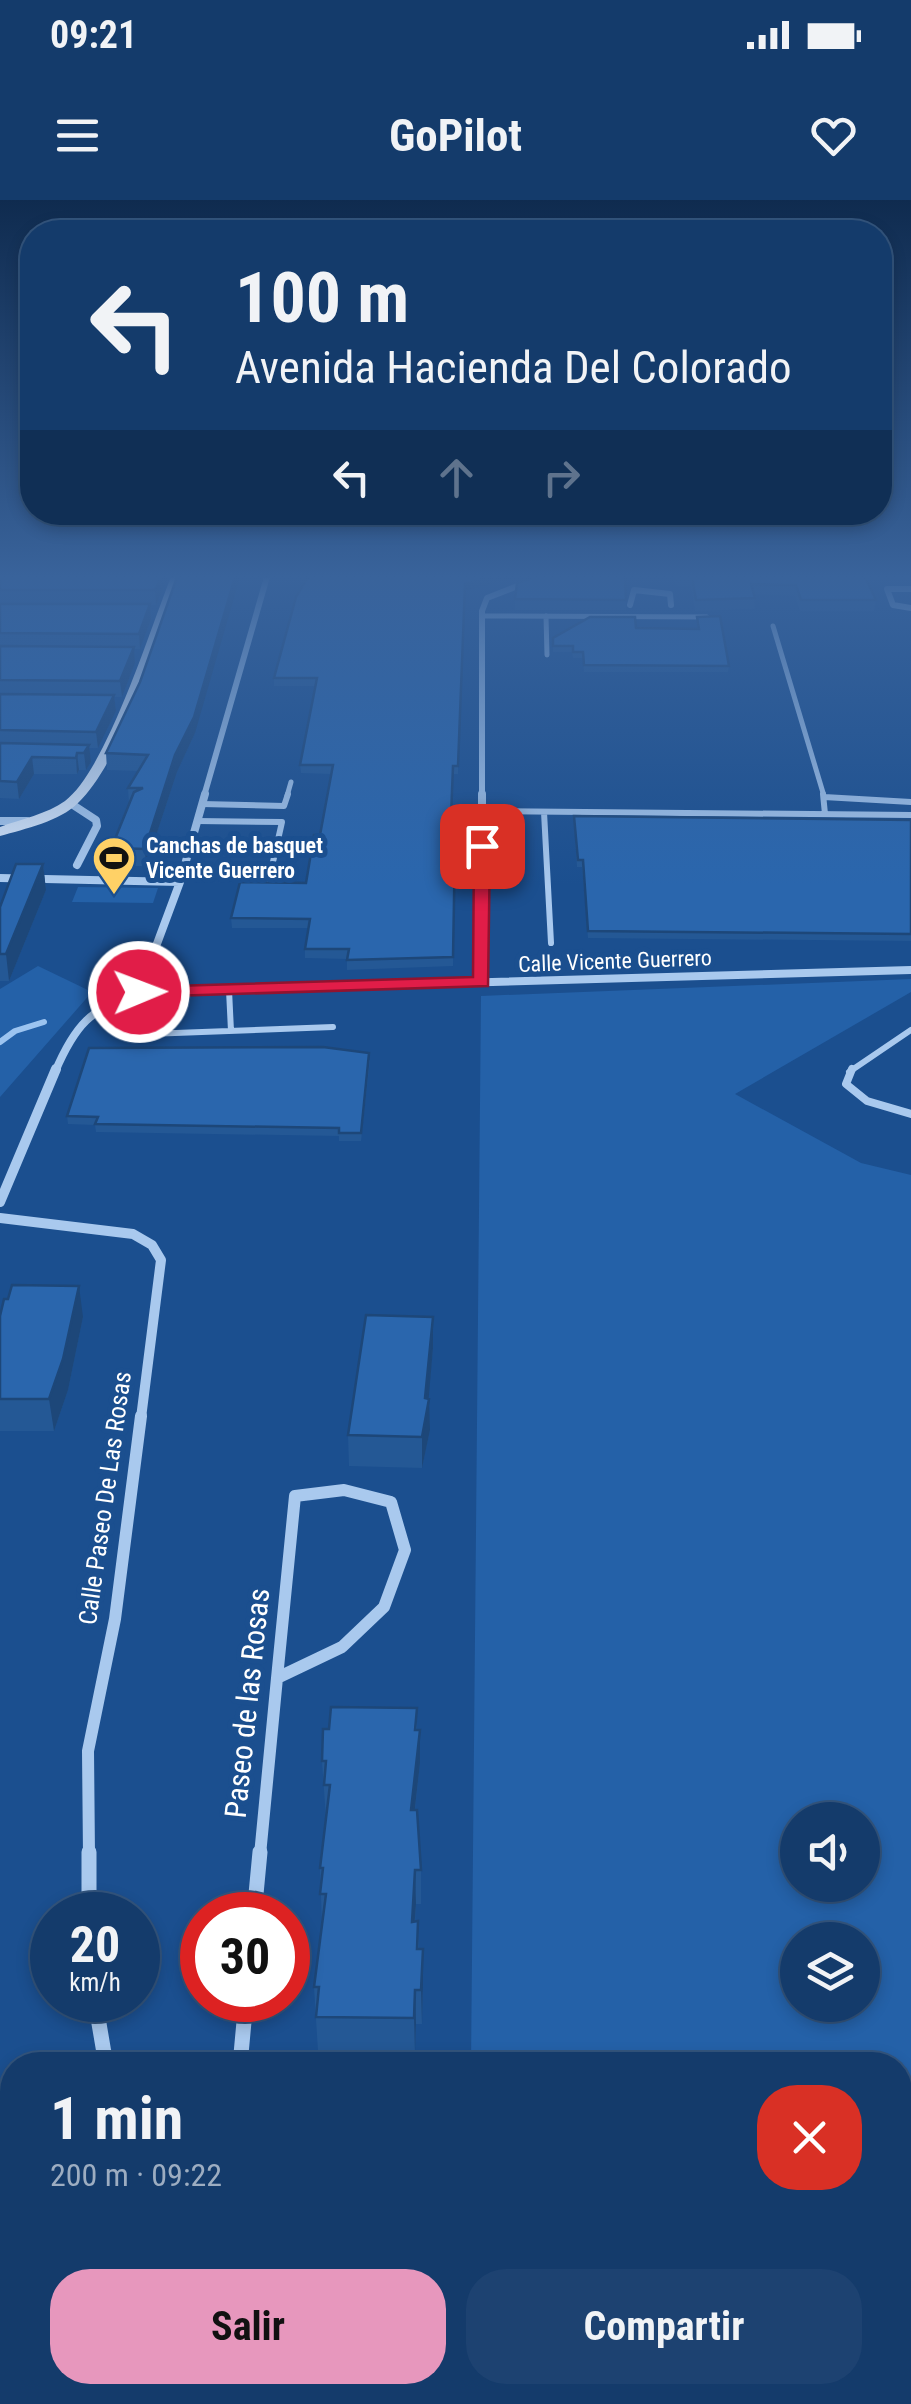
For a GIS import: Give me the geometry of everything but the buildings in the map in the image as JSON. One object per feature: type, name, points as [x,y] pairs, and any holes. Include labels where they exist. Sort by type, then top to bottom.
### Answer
[{"type":"street","points":[[0,832],[70,803],[87,786],[105,754],[136,680]]},
{"type":"street","points":[[0,1202],[70,1036],[84,1018],[105,1003],[139,992],[180,882],[238,680]]},
{"type":"street","points":[[482,680],[482,982]]},
{"type":"street","points":[[108,704],[126,704]]},
{"type":"street","points":[[87,754],[105,754]]},
{"type":"street","points":[[70,803],[96,820],[77,865]]},
{"type":"street","points":[[0,821],[27,821]]},
{"type":"street","points":[[0,878],[180,882]]},
{"type":"street","name":"Calle Vicente Guerrero","points":[[139,992],[911,970]]},
{"type":"street","name":"Calle Paseo De Las Rosas","points":[[0,1218],[133,1234],[152,1245],[161,1260],[115,1620],[88,1751],[89,1892]]},
{"type":"street","name":"Paseo de las Rosas","points":[[256,1892],[276,1680],[296,1496],[319,1490],[362,1489],[391,1502],[405,1550],[384,1607],[342,1647],[276,1680]]},
{"type":"street","points":[[99,2022],[104,2052]]},
{"type":"street","points":[[241,2052],[244,2022]]},
{"type":"lane","points":[[789,680],[824,797],[825,814]]},
{"type":"lane","points":[[268,884],[291,782]]},
{"type":"lane","points":[[824,797],[911,802]]},
{"type":"lane","points":[[202,804],[284,806]]},
{"type":"lane","points":[[482,811],[911,816]]},
{"type":"lane","points":[[544,812],[551,944]]},
{"type":"lane","points":[[197,820],[282,822]]},
{"type":"lane","points":[[230,990],[231,1031]]},
{"type":"lane","points":[[120,1035],[333,1027]]},
{"type":"lane","points":[[911,1030],[848,1072],[846,1084],[854,1095],[871,1104],[911,1114]]},
{"type":"shaded area","points":[[78,887],[158,888],[153,903],[72,902]]},
{"type":"shaded area","points":[[38,966],[92,992],[0,1097],[0,989]]},
{"type":"shaded area","points":[[911,979],[911,992],[735,1094],[861,1163],[911,1175],[911,2052],[471,2052],[481,996]]},
{"type":"waterway","points":[[0,1042],[15,1031],[44,1022]]},
{"type":"place","name":"Canchas de basquet Vicente Guerrero","points":[[114,896]]},
{"type":"route","points":[[139,992],[482,982],[482,846]]}]
